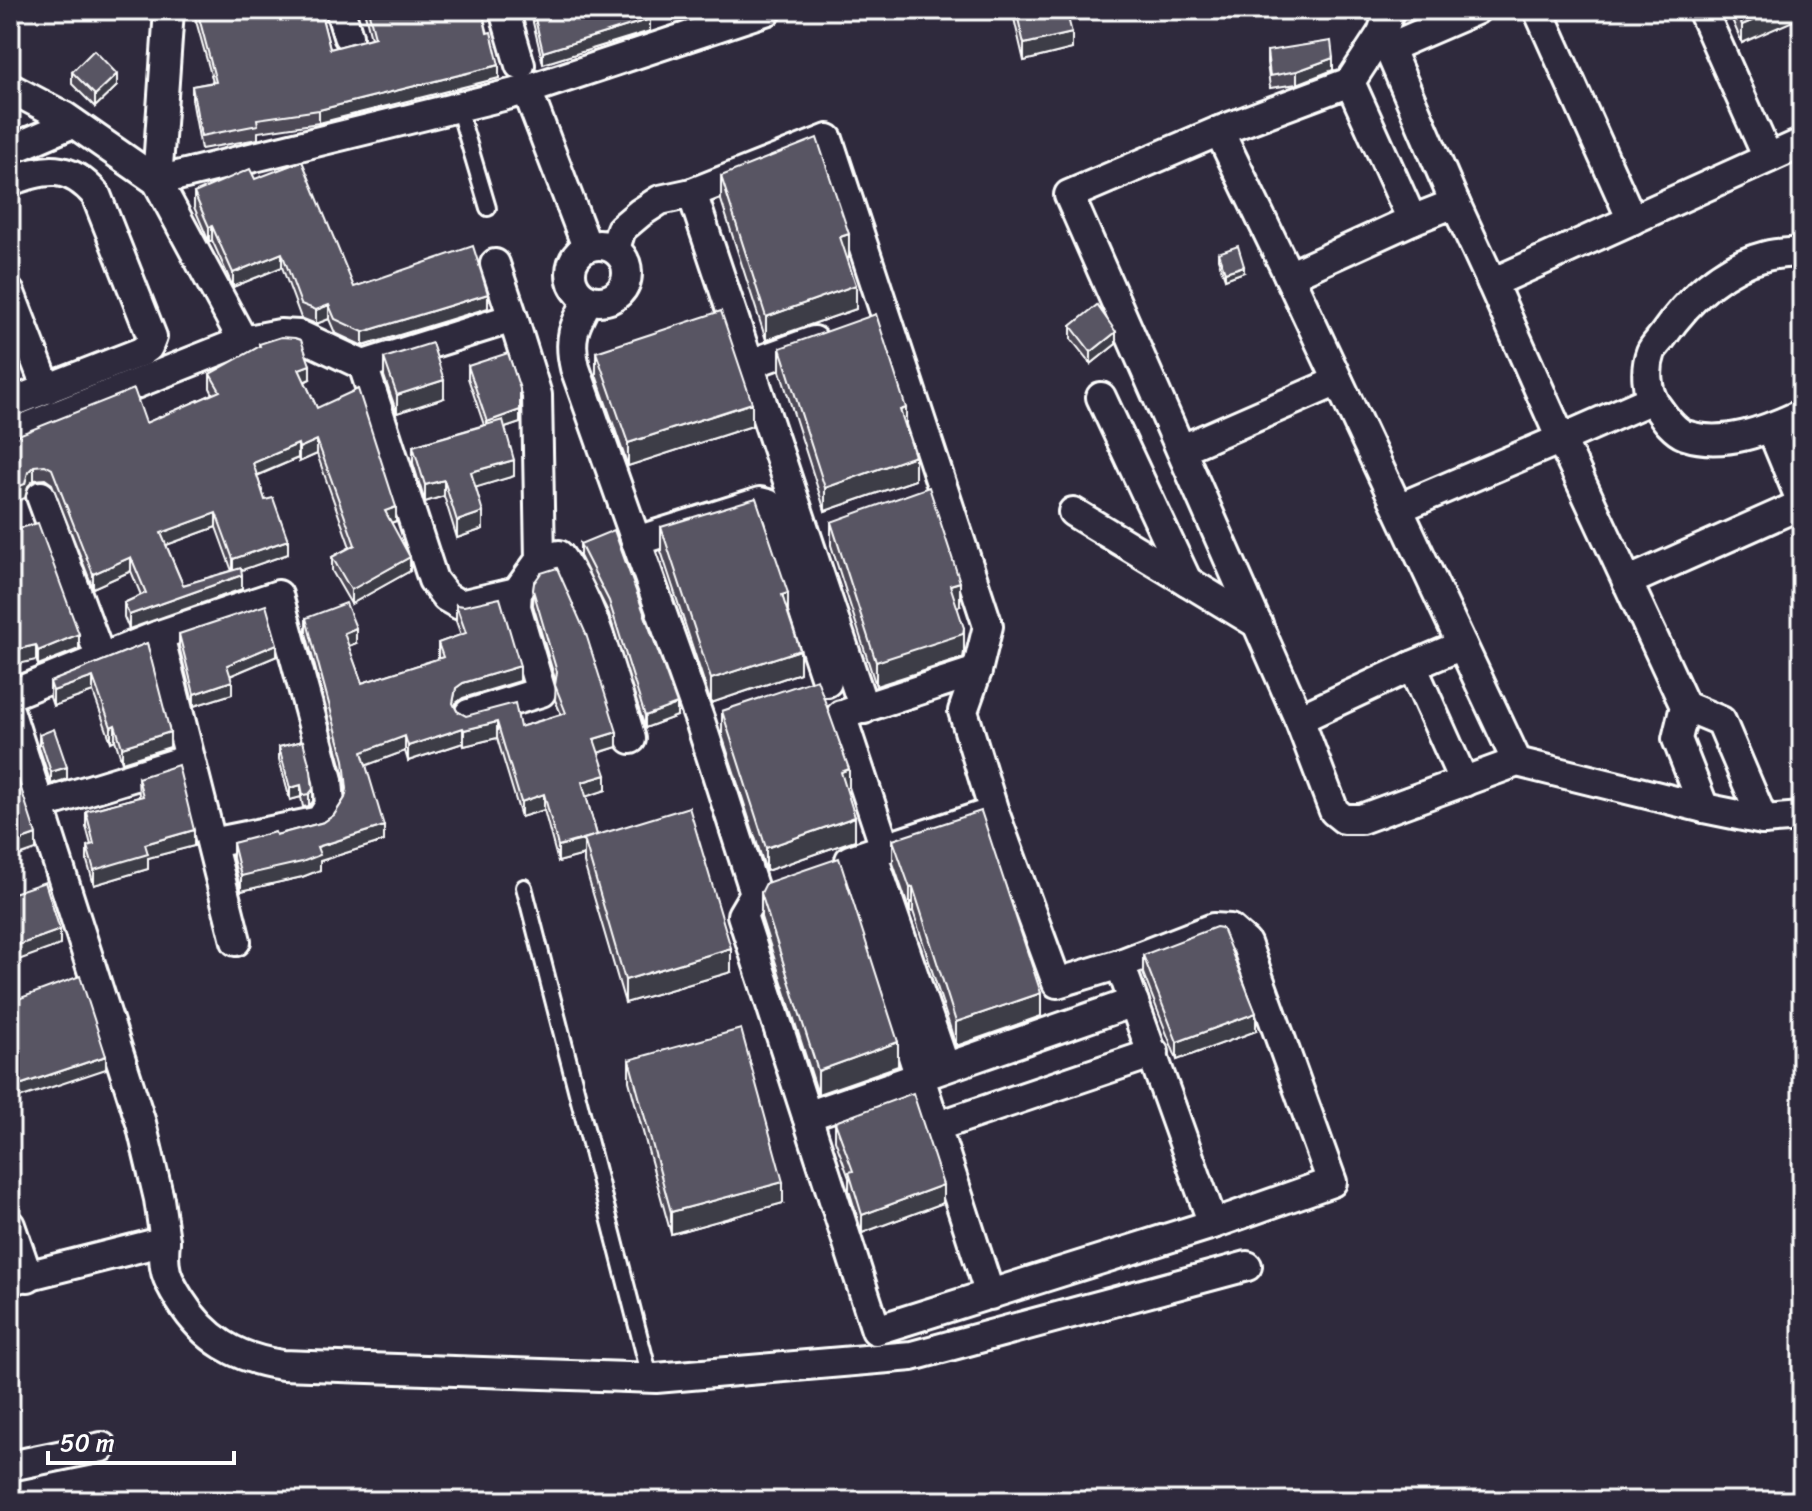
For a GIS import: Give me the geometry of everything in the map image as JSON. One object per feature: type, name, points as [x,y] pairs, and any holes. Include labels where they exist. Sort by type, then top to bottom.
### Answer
[{"type":"street","points":[[157,181],[169,10]]},
{"type":"street","points":[[504,10],[524,77],[601,248],[626,261],[628,278],[620,294],[605,302],[588,300],[577,292],[571,280],[571,267],[577,255],[601,248],[640,213],[660,200],[692,193],[828,139],[988,626],[963,711],[994,812],[1057,983],[1120,964],[1213,928],[1230,929],[1246,943],[1332,1182],[1213,1224],[876,1330],[742,915],[755,893],[782,884]]},
{"type":"street","points":[[157,181],[458,107],[524,77],[768,10]]},
{"type":"street","points":[[1476,10],[1387,30],[1350,82],[1219,131],[1069,195],[1299,719],[1334,811],[1344,819],[1361,819],[1517,762],[1763,820],[1802,817]]},
{"type":"street","points":[[1538,10],[1632,220]]},
{"type":"street","points":[[1702,10],[1768,158]]},
{"type":"street","points":[[1387,30],[1455,203],[1685,706],[1677,739],[1704,808]]},
{"type":"street","points":[[1350,82],[1412,220]]},
{"type":"street","points":[[10,88],[73,123],[157,181],[243,341]]},
{"type":"street","points":[[10,150],[73,123]]},
{"type":"street","points":[[1219,131],[1517,762]]},
{"type":"street","points":[[1492,283],[1802,143]]},
{"type":"street","points":[[10,181],[36,171],[53,170],[70,173],[88,185],[96,195],[152,337],[148,347],[141,352],[10,403]]},
{"type":"street","points":[[692,193],[806,536],[852,712],[869,854],[932,1071],[935,1127],[990,1295]]},
{"type":"street","points":[[1289,276],[1455,203]]},
{"type":"street","points":[[1802,252],[1765,256],[1729,272],[1696,295],[1651,352],[1647,382],[1652,399],[1666,420],[1683,434],[1733,438],[1771,428],[1802,414]]},
{"type":"street","points":[[469,714],[541,692],[516,607],[517,592],[540,560],[537,395],[495,264]]},
{"type":"street","points":[[10,293],[47,389]]},
{"type":"street","points":[[588,300],[574,327],[570,347],[701,724],[755,893]]},
{"type":"street","points":[[750,364],[887,316]]},
{"type":"street","points":[[10,434],[243,341],[280,334],[299,335],[363,365],[513,318]]},
{"type":"street","points":[[363,365],[433,580],[446,597],[460,605],[517,592]]},
{"type":"street","points":[[1182,449],[1338,381]]},
{"type":"street","points":[[1101,397],[1187,581]]},
{"type":"street","points":[[1399,508],[1652,399]]},
{"type":"street","points":[[1627,582],[1802,503],[1771,428]]},
{"type":"street","points":[[915,498],[943,488]]},
{"type":"street","points":[[41,496],[101,659]]},
{"type":"street","points":[[636,541],[760,502],[768,504],[827,682],[852,712]]},
{"type":"street","points":[[1073,512],[1258,624]]},
{"type":"street","points":[[806,536],[833,526]]},
{"type":"street","points":[[540,560],[559,555],[573,574],[612,676],[631,739]]},
{"type":"street","points":[[10,695],[159,635],[278,595],[328,780],[330,805],[320,821],[212,843]]},
{"type":"street","points":[[159,635],[236,941]]},
{"type":"street","points":[[1299,719],[1462,645]]},
{"type":"street","points":[[1412,666],[1464,782]]},
{"type":"street","points":[[852,712],[977,671]]},
{"type":"street","points":[[799,691],[827,682]]},
{"type":"street","points":[[1685,706],[1721,721],[1763,820]]},
{"type":"street","points":[[10,713],[141,1123],[159,1199],[165,1241],[165,1277],[195,1325],[220,1344],[256,1361],[282,1365],[650,1377],[912,1356],[1247,1266]]},
{"type":"street","points":[[701,724],[729,715]]},
{"type":"street","points":[[40,805],[190,759]]},
{"type":"street","points":[[823,870],[994,812]]},
{"type":"street","points":[[1120,964],[1213,1224]]},
{"type":"street","points":[[807,1116],[1134,1002]]},
{"type":"street","points":[[935,1127],[1154,1053]]},
{"type":"street","points":[[10,1225],[19,1278],[165,1241]]},
{"type":"street","points":[[1016,1328],[1012,1309],[1016,1303],[1068,1284],[1070,1278],[1067,1271]]},
{"type":"street","points":[[10,1466],[102,1447]]},
{"type":"lane","points":[[458,107],[488,208]]},
{"type":"lane","points":[[524,887],[650,1377]]},
{"type":"building","points":[[197,10],[320,10],[330,49],[375,37],[368,10],[482,10],[499,65],[319,110],[257,119],[258,125],[201,136],[192,86],[216,82]]},
{"type":"building","points":[[533,10],[648,10],[650,19],[543,52]]},
{"type":"building","points":[[1016,10],[1066,10],[1072,33],[1024,44]]},
{"type":"building","points":[[1735,10],[1778,10],[1742,25]]},
{"type":"building","points":[[1331,41],[1333,58],[1297,71],[1270,76],[1267,51]]},
{"type":"building","points":[[94,50],[117,74],[95,95],[72,72]]},
{"type":"building","points":[[817,138],[849,234],[840,237],[856,285],[766,317],[721,176]]},
{"type":"building","points":[[302,161],[354,287],[473,246],[488,294],[363,332],[335,319],[329,305],[316,310],[301,304],[282,253],[233,273],[194,193],[250,169],[255,179]]},
{"type":"building","points":[[1238,246],[1244,266],[1225,272],[1218,253]]},
{"type":"building","points":[[1097,305],[1116,332],[1091,352],[1071,326]]},
{"type":"building","points":[[721,311],[752,403],[628,443],[596,352]]},
{"type":"building","points":[[876,314],[906,408],[900,410],[915,456],[825,488],[780,348]]},
{"type":"building","points":[[281,337],[301,340],[310,365],[299,369],[317,408],[358,389],[396,507],[385,511],[410,557],[351,590],[332,557],[355,545],[317,440],[299,448],[298,444],[253,463],[265,500],[273,498],[288,540],[233,559],[216,513],[161,533],[183,585],[241,568],[242,575],[129,615],[124,603],[146,593],[131,557],[93,574],[52,469],[45,465],[34,466],[28,472],[25,484],[10,490],[10,435],[16,436],[134,389],[146,423],[220,391],[210,374],[259,344]]},
{"type":"building","points":[[432,343],[444,380],[397,395],[384,358]]},
{"type":"building","points":[[508,353],[520,389],[520,410],[487,422],[468,366]]},
{"type":"building","points":[[503,420],[514,460],[471,472],[483,512],[457,521],[444,480],[425,485],[413,446]]},
{"type":"building","points":[[929,487],[960,582],[950,585],[964,628],[963,634],[876,662],[831,522]]},
{"type":"building","points":[[756,498],[788,593],[782,595],[800,650],[711,679],[661,527]]},
{"type":"building","points":[[38,523],[79,634],[38,651],[36,645],[10,651],[10,531]]},
{"type":"building","points":[[614,530],[677,704],[645,716],[609,601],[580,544]]},
{"type":"building","points":[[557,568],[586,634],[617,732],[594,739],[606,775],[582,782],[597,835],[558,846],[544,794],[521,802],[497,722],[463,728],[408,746],[405,736],[362,752],[384,826],[317,847],[320,855],[302,862],[241,876],[233,843],[324,822],[334,815],[345,798],[344,760],[306,618],[346,603],[356,628],[344,633],[362,683],[443,657],[438,643],[466,633],[456,605],[500,598],[520,666],[463,683],[456,688],[453,703],[457,711],[466,716],[515,703],[520,727],[566,713],[555,685],[557,672],[533,590],[541,573]]},
{"type":"building","points":[[266,605],[277,644],[227,665],[232,681],[194,694],[179,634]]},
{"type":"building","points":[[147,643],[170,732],[122,747],[115,725],[111,727],[93,677],[53,691],[50,682]]},
{"type":"building","points":[[817,679],[849,769],[841,772],[855,817],[766,848],[722,711]]},
{"type":"building","points":[[54,729],[67,767],[51,772],[39,735]]},
{"type":"building","points":[[303,741],[313,789],[303,795],[301,785],[290,788],[279,747]]},
{"type":"building","points":[[10,754],[36,835],[10,844]]},
{"type":"building","points":[[178,765],[194,830],[145,844],[148,854],[94,870],[87,846],[94,844],[86,811],[143,796],[138,778]]},
{"type":"building","points":[[689,807],[731,948],[625,980],[584,839]]},
{"type":"building","points":[[981,811],[1041,993],[956,1022],[913,887],[910,888],[893,840]]},
{"type":"building","points":[[839,858],[898,1042],[818,1071],[761,893],[766,883]]},
{"type":"building","points":[[45,882],[60,930],[10,948],[10,894]]},
{"type":"building","points":[[1216,927],[1222,928],[1256,1013],[1177,1042],[1143,955]]},
{"type":"building","points":[[80,976],[106,1056],[10,1088],[10,1002]]},
{"type":"building","points":[[741,1029],[783,1182],[671,1212],[629,1060]]},
{"type":"building","points":[[913,1093],[943,1185],[862,1215],[849,1172],[853,1171],[835,1122]]}]
